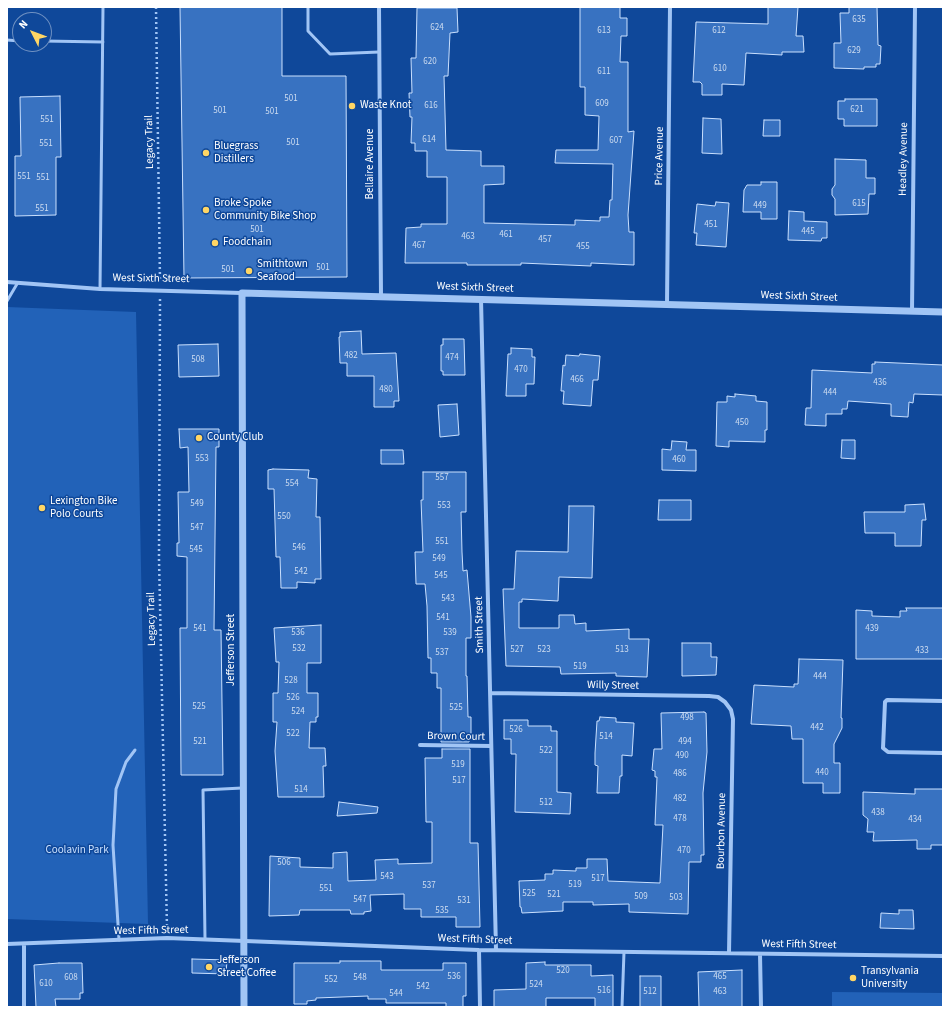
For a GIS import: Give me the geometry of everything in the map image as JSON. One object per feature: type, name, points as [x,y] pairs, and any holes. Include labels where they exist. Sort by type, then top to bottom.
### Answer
[{"type":"street","name":"Bellaire Avenue","points":[[379,7],[381,296]]},
{"type":"street","name":"Price Avenue","points":[[667,304],[670,7]]},
{"type":"street","name":"Headley Avenue","points":[[912,311],[915,7]]},
{"type":"street","name":"West Sixth Street","points":[[7,282],[17,284],[100,288],[943,312]]},
{"type":"street","name":"Jefferson Street","points":[[242,292],[244,1007]]},
{"type":"street","name":"Smith Street","points":[[481,299],[496,950]]},
{"type":"street","name":"Willy Street","points":[[490,693],[710,696],[718,697],[731,710]]},
{"type":"street","points":[[943,701],[887,700],[885,702],[884,748],[888,752],[943,753]]},
{"type":"street","name":"Bourbon Avenue","points":[[729,953],[733,719],[731,710]]},
{"type":"street","name":"Brown Court","points":[[420,745],[491,746]]},
{"type":"street","name":"West Fifth Street","points":[[7,944],[24,945],[119,940],[205,939],[479,950],[943,956]]},
{"type":"street","points":[[24,945],[24,1007]]},
{"type":"street","points":[[479,950],[480,1007]]},
{"type":"street","points":[[760,954],[761,1007]]},
{"type":"lane","points":[[100,288],[103,7]]},
{"type":"lane","points":[[308,7],[308,31],[330,54],[379,52]]},
{"type":"lane","points":[[52,41],[103,42]]},
{"type":"lane","points":[[7,301],[17,284]]},
{"type":"lane","points":[[119,940],[113,844],[116,789],[126,762],[135,750]]},
{"type":"lane","points":[[205,939],[203,790],[243,788]]},
{"type":"lane","points":[[622,1007],[624,952]]},
{"type":"path","name":"Legacy Trail","points":[[156,7],[160,277]]},
{"type":"path","name":"Legacy Trail","points":[[159,309],[159,559],[167,928]]},
{"type":"green space","name":"Coolavin Park","points":[[7,307],[136,312],[148,924],[7,919]]},
{"type":"green space","points":[[832,992],[943,993],[943,1007],[832,1007]]},
{"type":"building","points":[[180,7],[282,7],[282,76],[346,76],[347,277],[184,278]]},
{"type":"building","points":[[580,7],[620,7],[620,18],[627,18],[627,36],[621,36],[620,62],[628,62],[628,132],[634,131],[628,215],[629,232],[634,232],[634,265],[591,263],[591,266],[521,263],[521,265],[467,265],[467,263],[405,263],[406,228],[421,227],[421,224],[447,224],[447,177],[427,177],[427,151],[415,151],[415,143],[411,143],[412,117],[410,117],[409,93],[412,93],[411,58],[416,58],[417,8],[457,8],[458,32],[450,33],[448,76],[444,76],[446,150],[481,151],[481,166],[504,166],[504,184],[484,185],[484,223],[575,225],[575,220],[600,221],[600,217],[609,217],[610,200],[612,200],[613,164],[555,163],[556,150],[598,150],[599,116],[585,115],[585,87],[580,87]]},
{"type":"building","points":[[768,7],[798,7],[796,36],[803,36],[804,52],[782,52],[782,55],[746,53],[744,85],[722,84],[722,95],[702,95],[702,84],[700,82],[693,82],[696,22],[768,24]]},
{"type":"building","points":[[849,7],[877,7],[878,45],[881,46],[880,64],[876,64],[876,67],[864,67],[864,69],[834,68],[834,43],[841,43],[840,13],[849,13]]},
{"type":"building","points":[[60,96],[61,157],[56,157],[56,215],[15,216],[15,156],[21,156],[20,97]]},
{"type":"building","points":[[845,99],[877,99],[877,126],[844,126],[844,119],[838,119],[838,101],[845,101]]},
{"type":"building","points":[[703,118],[721,119],[722,154],[702,153]]},
{"type":"building","points":[[764,120],[780,120],[780,136],[763,136]]},
{"type":"building","points":[[835,159],[866,160],[866,178],[875,178],[875,194],[869,194],[868,214],[835,215],[835,199],[832,195],[832,189],[835,185]]},
{"type":"building","points":[[761,182],[777,182],[777,219],[761,219],[761,212],[743,212],[744,190],[747,185],[761,185]]},
{"type":"building","points":[[716,202],[729,203],[726,247],[696,245],[697,233],[694,233],[697,204],[715,206]]},
{"type":"building","points":[[789,211],[804,212],[804,221],[827,222],[827,238],[822,238],[821,241],[788,240]]},
{"type":"building","points":[[361,331],[362,354],[396,353],[399,401],[394,401],[394,407],[374,407],[374,376],[347,376],[347,363],[340,363],[340,332]]},
{"type":"building","points":[[443,339],[464,339],[465,375],[443,375],[443,371],[441,371],[441,345],[443,345]]},
{"type":"building","points":[[218,344],[219,376],[179,377],[178,345]]},
{"type":"building","points":[[511,348],[532,349],[532,357],[535,357],[534,384],[526,384],[526,396],[506,396],[508,354],[511,354]]},
{"type":"building","points":[[580,354],[600,356],[598,380],[593,380],[591,406],[563,404],[564,391],[561,391],[563,365],[565,366],[566,355],[579,356]]},
{"type":"building","points":[[875,362],[943,365],[943,395],[914,394],[913,403],[909,402],[908,417],[891,416],[891,404],[848,401],[847,409],[842,409],[842,414],[826,414],[826,426],[805,425],[806,408],[811,408],[812,370],[872,373],[872,364],[875,364]]},
{"type":"building","points":[[735,394],[756,396],[756,401],[767,402],[767,430],[765,430],[765,442],[729,441],[729,447],[716,446],[717,402],[727,402],[727,396],[735,397]]},
{"type":"building","points":[[457,404],[459,435],[440,437],[438,405]]},
{"type":"building","points":[[179,429],[219,429],[219,447],[216,447],[214,630],[221,630],[223,775],[181,775],[180,628],[187,628],[187,557],[177,556],[177,543],[179,543],[178,492],[189,492],[188,447],[180,448]]},
{"type":"building","points":[[842,440],[855,440],[855,459],[841,458]]},
{"type":"building","points":[[672,441],[687,442],[686,450],[696,450],[696,471],[662,470],[662,449],[671,450]]},
{"type":"building","points":[[381,450],[403,450],[404,464],[381,464]]},
{"type":"building","points":[[268,470],[309,470],[308,478],[317,479],[316,517],[320,517],[321,579],[315,579],[315,583],[297,582],[297,588],[281,588],[280,557],[276,557],[274,489],[268,489]]},
{"type":"building","points":[[423,472],[466,472],[466,512],[461,512],[463,571],[467,570],[471,617],[471,638],[466,638],[468,717],[471,717],[471,738],[469,738],[469,742],[441,742],[441,688],[437,688],[437,673],[431,673],[431,658],[428,658],[425,584],[416,584],[415,552],[423,552],[421,500],[423,500]]},
{"type":"building","points":[[659,500],[691,500],[691,520],[658,520]]},
{"type":"building","points":[[924,504],[926,520],[922,520],[921,546],[895,546],[895,533],[865,533],[864,512],[905,512],[905,505]]},
{"type":"building","points":[[569,506],[594,506],[592,578],[559,577],[558,601],[522,599],[522,602],[519,602],[519,628],[559,628],[559,615],[574,615],[575,624],[586,623],[586,631],[629,629],[629,639],[649,639],[647,677],[616,676],[616,673],[561,674],[560,667],[506,666],[503,589],[514,589],[516,551],[568,552]]},
{"type":"building","points":[[906,608],[943,608],[943,659],[856,659],[856,610],[872,611],[872,616],[900,617],[900,611],[907,611]]},
{"type":"building","points":[[321,625],[321,663],[307,663],[307,693],[318,693],[318,717],[316,717],[316,722],[310,722],[309,748],[325,748],[326,766],[323,766],[324,797],[278,797],[275,751],[277,722],[273,722],[273,693],[278,693],[279,662],[276,662],[274,628]]},
{"type":"building","points":[[682,643],[711,643],[711,657],[717,657],[716,675],[682,676]]},
{"type":"building","points":[[799,659],[843,660],[842,728],[834,744],[834,763],[840,763],[840,793],[823,793],[823,783],[803,783],[803,739],[792,739],[791,726],[751,724],[754,685],[794,687],[794,684],[798,684]]},
{"type":"building","points":[[661,713],[706,713],[707,752],[703,793],[704,855],[701,855],[701,862],[689,862],[688,914],[629,912],[629,904],[593,905],[593,902],[563,902],[563,911],[522,913],[520,907],[519,881],[545,880],[545,874],[553,874],[553,870],[576,871],[576,868],[587,868],[587,859],[607,859],[608,881],[660,883],[663,825],[655,825],[657,777],[655,777],[655,771],[652,770],[654,749],[662,749]]},
{"type":"building","points":[[600,717],[616,718],[616,722],[634,723],[632,756],[622,755],[622,776],[620,776],[619,793],[597,793],[598,766],[595,765],[595,753],[597,721],[599,721]]},
{"type":"building","points":[[504,720],[528,720],[528,726],[551,726],[551,731],[557,731],[557,792],[571,793],[570,814],[515,812],[516,754],[511,754],[511,739],[504,739]]},
{"type":"building","points":[[442,749],[470,749],[470,843],[478,843],[480,927],[456,927],[456,917],[421,917],[421,909],[404,909],[404,894],[370,895],[371,911],[364,912],[364,914],[351,914],[350,910],[300,910],[299,915],[269,916],[270,856],[300,858],[300,867],[333,868],[333,853],[347,852],[348,881],[376,880],[375,860],[398,859],[398,864],[432,863],[432,822],[426,822],[425,758],[442,758]]},
{"type":"building","points":[[915,789],[943,789],[943,845],[931,845],[931,849],[917,849],[917,840],[873,841],[874,832],[867,832],[868,819],[863,815],[863,792],[915,794]]},
{"type":"building","points":[[339,802],[378,807],[377,813],[337,816]]},
{"type":"building","points":[[899,910],[913,910],[914,929],[880,928],[881,913],[899,914]]},
{"type":"building","name":"Jefferson Street Coffee","points":[[192,959],[227,960],[226,974],[192,973]]},
{"type":"building","points":[[340,961],[381,961],[381,970],[443,970],[443,963],[466,963],[466,996],[463,996],[463,1007],[446,1007],[446,1003],[386,1003],[386,999],[368,999],[368,996],[316,998],[316,1000],[307,1001],[307,1004],[294,1004],[294,963],[340,963]]},
{"type":"building","points":[[545,962],[545,965],[591,965],[591,976],[613,975],[613,1007],[595,1007],[595,998],[546,998],[546,1007],[494,1007],[494,990],[526,989],[526,963]]},
{"type":"building","points":[[82,963],[83,993],[80,993],[80,999],[55,999],[56,1007],[36,1007],[34,965]]},
{"type":"building","points":[[742,970],[742,1007],[699,1007],[698,972]]},
{"type":"building","points":[[640,976],[661,976],[661,1007],[640,1007]]},
{"type":"place","name":"Waste Knot","points":[[352,106]]},
{"type":"place","name":"Bluegrass Distillers","points":[[206,153]]},
{"type":"place","name":"Broke Spoke Community Bike Shop","points":[[206,210]]},
{"type":"place","name":"Foodchain","points":[[215,243]]},
{"type":"place","name":"Smithtown Seafood","points":[[249,271]]},
{"type":"place","name":"County Club","points":[[199,438]]},
{"type":"place","name":"Lexington Bike Polo Courts","points":[[42,508]]},
{"type":"place","name":"Jefferson Street Coffee","points":[[209,967]]},
{"type":"place","name":"Transylvania University","points":[[853,978]]}]
